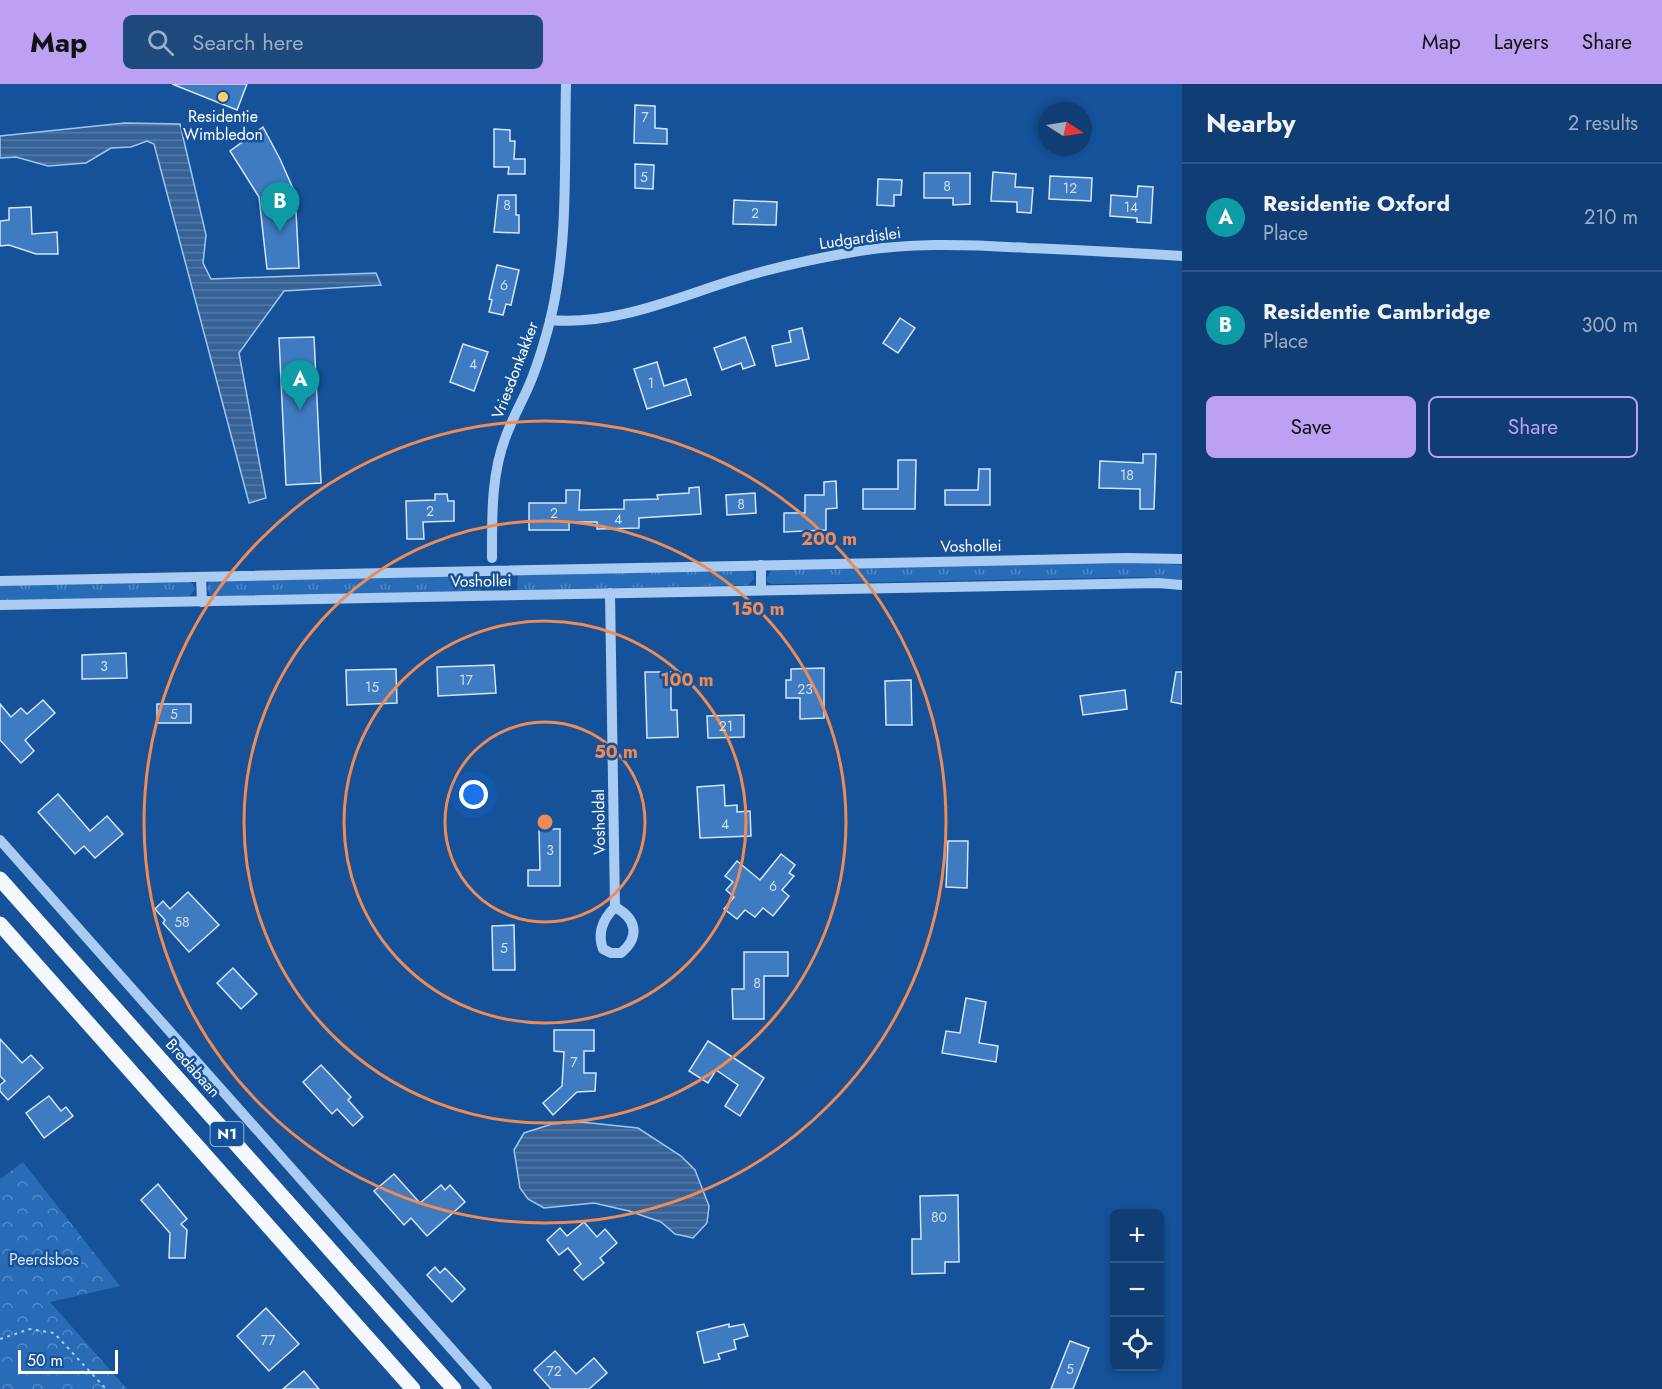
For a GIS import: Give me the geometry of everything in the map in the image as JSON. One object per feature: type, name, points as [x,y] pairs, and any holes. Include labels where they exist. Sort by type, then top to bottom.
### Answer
[{"type":"main road","name":"Bredabaan","points":[[0,879],[454,1389]]},
{"type":"main road","name":"N1","points":[[0,924],[413,1389]]},
{"type":"street","name":"Vriesdonkakker","points":[[492,558],[494,494],[499,462],[506,436],[539,358],[550,320],[558,278],[563,219],[566,84]]},
{"type":"street","name":"Ludgardislei","points":[[550,320],[573,322],[624,313],[672,301],[729,281],[778,268],[842,253],[907,246],[967,244],[1182,256]]},
{"type":"street","name":"Voshollei","points":[[0,581],[1114,558],[1182,559]]},
{"type":"street","points":[[761,565],[762,589]]},
{"type":"street","points":[[201,576],[202,602]]},
{"type":"street","name":"Voshollei","points":[[0,605],[762,589],[1158,583],[1182,585]]},
{"type":"street","name":"Vosholdal","points":[[610,593],[615,907]]},
{"type":"street","points":[[0,840],[487,1389]]},
{"type":"path","points":[[0,1339],[30,1329],[54,1333],[106,1389]]},
{"type":"green space","points":[[1145,563],[1182,565],[1182,580],[1145,577],[772,584],[767,582],[772,569]]},
{"type":"green space","points":[[750,570],[754,574],[754,579],[748,585],[517,590],[518,575]]},
{"type":"green space","points":[[481,576],[481,591],[211,596],[207,590],[208,583],[212,581]]},
{"type":"green space","points":[[189,582],[195,589],[190,596],[0,601],[0,585]]},
{"type":"green space","name":"Peerdsbos","points":[[23,1162],[120,1286],[50,1302],[127,1389],[0,1389],[0,1179]]},
{"type":"shaded area","points":[[125,123],[180,124],[206,235],[203,263],[211,279],[376,273],[381,285],[284,291],[239,353],[266,498],[249,503],[154,144],[147,141],[131,147],[111,148],[86,163],[48,166],[16,157],[0,158],[0,136]]},
{"type":"shaded area","points":[[581,1122],[638,1128],[681,1156],[695,1170],[709,1206],[707,1223],[693,1238],[675,1234],[661,1222],[629,1211],[594,1203],[544,1208],[528,1199],[520,1188],[514,1150],[524,1133],[552,1124]]},
{"type":"building","name":"Residentie Wimbledon","points":[[172,84],[247,84],[237,110]]},
{"type":"building","points":[[635,105],[655,106],[655,128],[667,129],[667,144],[634,143]]},
{"type":"building","points":[[263,127],[295,193],[299,268],[267,269],[259,197],[230,151]]},
{"type":"building","points":[[494,129],[510,130],[510,141],[515,141],[514,159],[525,159],[525,174],[508,174],[509,167],[494,167]]},
{"type":"building","points":[[635,164],[654,165],[653,189],[635,188]]},
{"type":"building","points":[[993,172],[1016,174],[1015,187],[1033,188],[1031,213],[1017,212],[1017,202],[991,201]]},
{"type":"building","points":[[924,173],[970,173],[970,204],[953,205],[953,198],[924,198]]},
{"type":"building","points":[[1050,176],[1092,178],[1091,201],[1049,199]]},
{"type":"building","points":[[878,179],[902,180],[901,195],[894,195],[894,206],[877,205]]},
{"type":"building","points":[[1138,186],[1153,187],[1151,223],[1137,222],[1137,218],[1110,216],[1111,195],[1137,197]]},
{"type":"building","points":[[498,195],[516,195],[519,233],[494,232]]},
{"type":"building","points":[[734,200],[777,202],[776,225],[733,224]]},
{"type":"building","points":[[31,207],[32,234],[57,232],[58,254],[36,254],[9,245],[0,246],[0,221],[9,220],[9,208]]},
{"type":"building","points":[[497,265],[519,270],[511,305],[506,304],[503,315],[489,312],[492,300],[489,299]]},
{"type":"building","points":[[900,318],[915,328],[898,353],[883,343]]},
{"type":"building","points":[[802,328],[809,359],[776,366],[772,346],[791,342],[789,331]]},
{"type":"building","points":[[314,337],[321,483],[286,485],[279,338]]},
{"type":"building","points":[[745,337],[755,365],[743,369],[741,363],[722,370],[714,348]]},
{"type":"building","points":[[463,344],[488,352],[474,391],[450,382]]},
{"type":"building","points":[[657,362],[664,386],[686,379],[691,395],[647,409],[634,369]]},
{"type":"building","points":[[1143,454],[1156,454],[1154,509],[1140,509],[1140,489],[1099,488],[1100,461],[1143,463]]},
{"type":"building","points":[[898,460],[916,460],[915,509],[863,509],[863,489],[898,489]]},
{"type":"building","points":[[979,469],[990,469],[990,505],[945,505],[945,490],[978,490]]},
{"type":"building","points":[[836,481],[837,508],[826,509],[826,530],[784,532],[784,513],[805,513],[805,495],[824,495],[824,482]]},
{"type":"building","points":[[699,487],[701,514],[639,518],[639,528],[597,529],[597,522],[569,522],[569,530],[529,530],[529,503],[566,503],[566,490],[580,490],[579,510],[624,509],[624,500],[658,499],[657,495],[689,493],[689,488]]},
{"type":"building","points":[[755,493],[756,513],[727,515],[726,495]]},
{"type":"building","points":[[435,494],[447,494],[448,501],[454,501],[454,521],[423,522],[424,539],[407,539],[406,501],[435,500]]},
{"type":"building","points":[[126,653],[127,678],[82,679],[82,655]]},
{"type":"building","points":[[494,665],[496,693],[438,696],[437,667]]},
{"type":"building","points":[[824,668],[824,718],[800,719],[800,698],[786,698],[786,680],[791,680],[791,669]]},
{"type":"building","points":[[396,669],[397,703],[347,705],[346,670]]},
{"type":"building","points":[[645,672],[671,672],[671,710],[677,710],[678,737],[647,738]]},
{"type":"building","points":[[1176,672],[1182,672],[1182,704],[1171,702]]},
{"type":"building","points":[[911,680],[912,725],[886,725],[885,681]]},
{"type":"building","points":[[1125,690],[1127,709],[1083,715],[1080,696]]},
{"type":"building","points":[[43,700],[55,713],[25,740],[34,751],[21,763],[0,740],[0,704],[11,717],[21,708],[27,714]]},
{"type":"building","points":[[157,704],[191,704],[191,723],[157,723]]},
{"type":"building","points":[[744,715],[744,737],[708,738],[707,716]]},
{"type":"building","points":[[724,785],[725,806],[737,805],[737,812],[750,811],[751,836],[700,838],[697,787]]},
{"type":"building","points":[[58,794],[90,831],[107,816],[123,834],[95,858],[84,846],[75,854],[38,812]]},
{"type":"building","points":[[539,829],[560,829],[560,886],[528,886],[528,870],[540,870]]},
{"type":"building","points":[[948,841],[968,841],[967,888],[946,887]]},
{"type":"building","points":[[781,854],[795,865],[789,873],[794,876],[782,890],[789,896],[773,916],[763,908],[755,917],[745,910],[737,919],[724,909],[734,897],[726,890],[733,882],[725,876],[737,861],[760,880]]},
{"type":"building","points":[[188,892],[219,925],[189,952],[163,923],[165,920],[155,909],[163,901],[170,909]]},
{"type":"building","points":[[514,925],[515,970],[493,970],[492,926]]},
{"type":"building","points":[[744,952],[788,952],[788,976],[764,976],[764,1019],[733,1019],[732,989],[744,989]]},
{"type":"building","points":[[233,968],[257,994],[241,1009],[217,983]]},
{"type":"building","points":[[966,998],[986,1002],[979,1043],[998,1046],[996,1062],[942,1053],[946,1031],[960,1033]]},
{"type":"building","points":[[554,1030],[594,1030],[594,1051],[584,1051],[584,1073],[596,1073],[595,1091],[577,1092],[553,1115],[543,1103],[562,1086],[564,1052],[554,1051]]},
{"type":"building","points":[[0,1039],[22,1063],[31,1055],[43,1068],[8,1100],[0,1091],[0,1085],[5,1081],[0,1076]]},
{"type":"building","points":[[708,1041],[764,1078],[740,1116],[725,1106],[738,1085],[716,1070],[708,1083],[689,1071]]},
{"type":"building","points":[[321,1065],[351,1097],[348,1100],[363,1117],[353,1126],[337,1109],[332,1114],[303,1082]]},
{"type":"building","points":[[49,1096],[61,1111],[66,1107],[73,1116],[44,1138],[26,1113]]},
{"type":"building","points":[[394,1174],[420,1203],[441,1185],[445,1190],[450,1185],[465,1202],[427,1236],[411,1218],[404,1225],[374,1191]]},
{"type":"building","points":[[158,1184],[187,1219],[181,1224],[187,1230],[185,1258],[169,1258],[170,1233],[141,1200]]},
{"type":"building","points":[[958,1195],[959,1262],[945,1262],[945,1273],[912,1274],[912,1239],[921,1239],[920,1196]]},
{"type":"building","points":[[584,1222],[597,1237],[605,1229],[617,1243],[600,1258],[604,1263],[583,1280],[574,1270],[581,1264],[568,1248],[559,1255],[547,1240],[560,1228],[567,1236]]},
{"type":"building","points":[[435,1267],[440,1273],[445,1268],[465,1289],[452,1302],[427,1275]]},
{"type":"building","points":[[266,1308],[299,1344],[269,1371],[237,1336]]},
{"type":"building","points":[[729,1324],[729,1327],[744,1324],[748,1336],[734,1340],[736,1349],[718,1354],[720,1359],[704,1363],[697,1332]]},
{"type":"building","points":[[1070,1341],[1089,1348],[1073,1389],[1051,1389]]},
{"type":"building","points":[[555,1351],[576,1374],[594,1358],[607,1373],[589,1389],[551,1389],[534,1370]]},
{"type":"building","points":[[304,1371],[319,1389],[283,1389]]},
{"type":"place","name":"Residentie Wimbledon","points":[[223,97]]},
{"type":"place","name":"Residentie Cambridge","points":[[280,232]]},
{"type":"place","name":"Residentie Oxford","points":[[300,410]]}]
